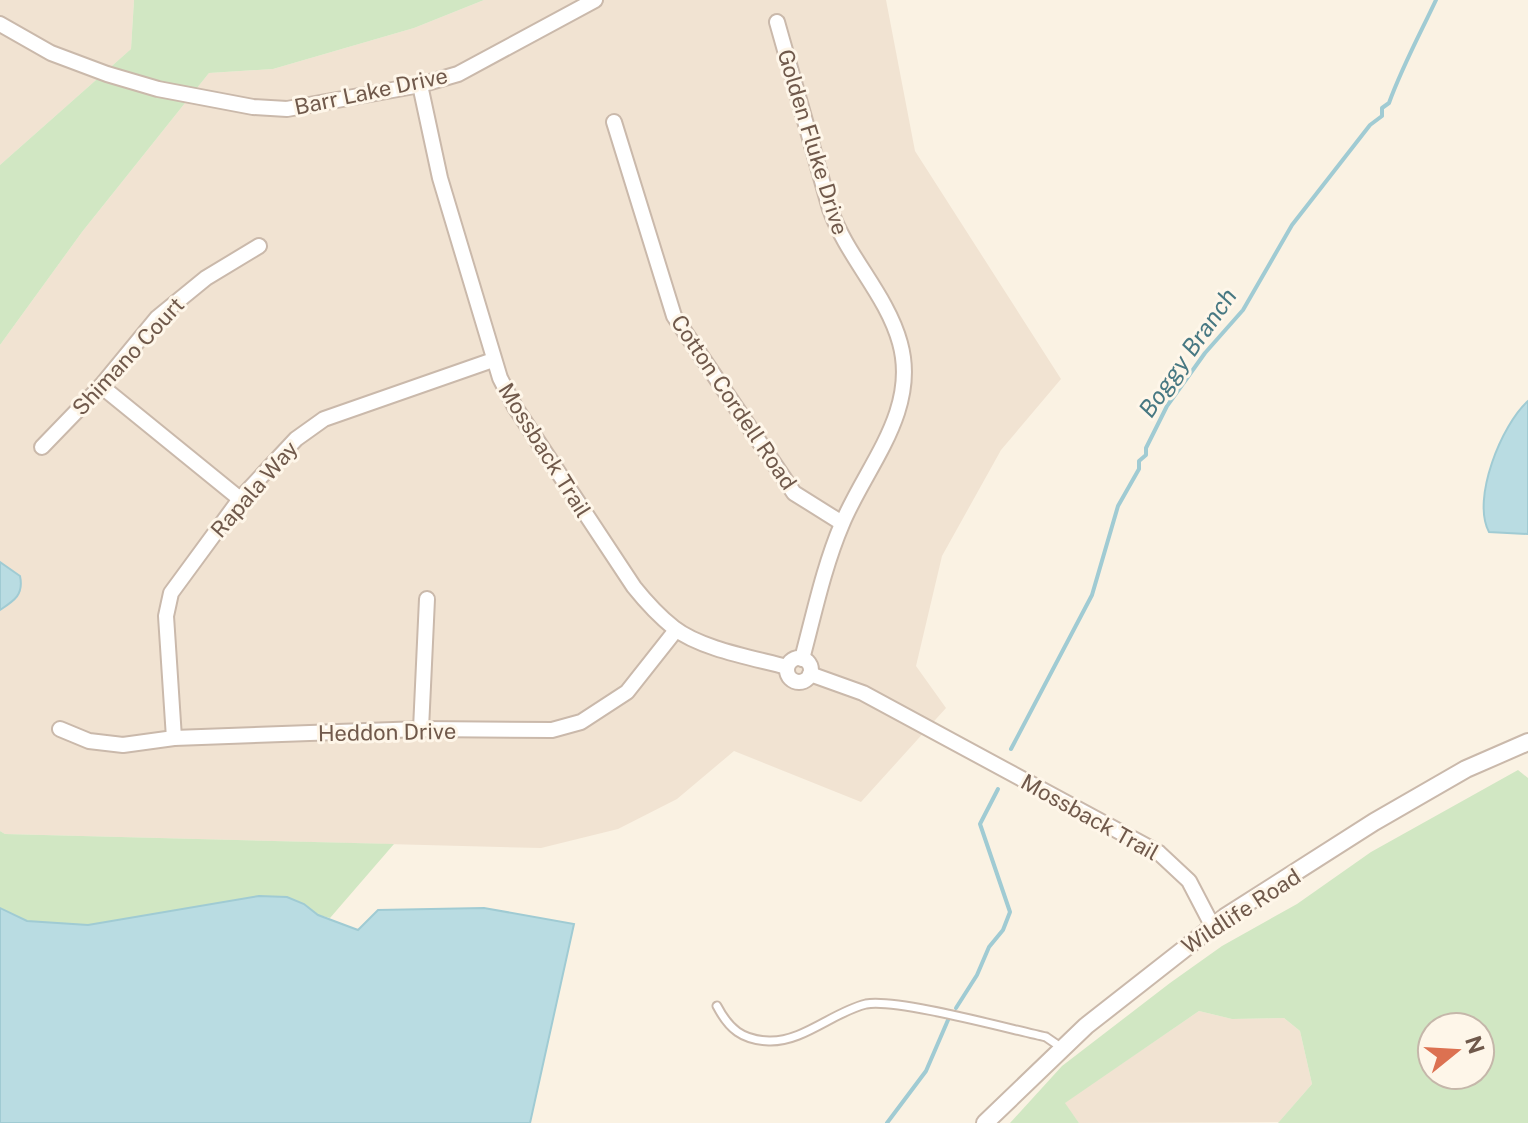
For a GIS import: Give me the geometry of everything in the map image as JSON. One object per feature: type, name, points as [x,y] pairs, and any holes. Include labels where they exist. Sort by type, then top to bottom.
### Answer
[{"type":"street","name":"Barr Lake Drive","points":[[0,24],[51,53],[107,74],[253,107],[287,109],[420,85],[458,74],[595,0]]},
{"type":"street","name":"Golden Fluke Drive","points":[[777,22],[840,236],[894,322],[902,347],[904,391],[896,418],[842,523],[802,659]]},
{"type":"street","name":"Mossback Trail","points":[[420,85],[440,178],[493,360],[515,407],[634,587],[676,630],[729,651],[787,667],[788,676],[797,683],[805,681],[810,674],[863,693],[1159,853],[1189,881],[1213,927]]},
{"type":"street","name":"Cotton Cordell Road","points":[[614,122],[674,316],[794,493],[842,523]]},
{"type":"street","name":"Shimano Court","points":[[42,447],[101,386],[157,318],[206,278],[259,246]]},
{"type":"street","name":"Rapala Way","points":[[174,738],[166,616],[171,593],[240,499],[296,439],[324,419],[493,360]]},
{"type":"street","points":[[101,386],[240,499]]},
{"type":"street","points":[[421,729],[427,599]]},
{"type":"street","name":"Heddon Drive","points":[[60,729],[89,741],[123,745],[174,738],[421,729],[522,732],[581,722],[627,692],[676,630]]},
{"type":"street","points":[[787,667],[794,659],[802,659],[809,664],[810,674]]},
{"type":"street","name":"Wildlife Road","points":[[985,1123],[1130,989],[1213,927],[1374,822],[1466,769],[1528,742]]},
{"type":"lane","points":[[717,1006],[726,1024],[745,1038],[772,1041],[797,1034],[867,1004],[903,1005],[1046,1037],[1064,1049]]},
{"type":"shaded area","points":[[0,0],[134,0],[131,49],[0,165]]},
{"type":"shaded area","points":[[484,0],[886,0],[915,151],[1061,379],[1001,450],[942,556],[916,666],[946,708],[861,802],[734,751],[677,799],[618,829],[541,848],[5,834],[0,831],[0,345],[82,232],[209,73],[273,69],[414,28]]},
{"type":"shaded area","points":[[1199,1011],[1232,1019],[1284,1018],[1300,1031],[1312,1084],[1279,1122],[1079,1123],[1064,1103]]},
{"type":"green space","points":[[134,0],[484,0],[414,28],[273,69],[209,73],[82,232],[0,345],[0,165],[131,49]]},
{"type":"green space","points":[[1518,770],[1528,778],[1528,1123],[1278,1123],[1312,1084],[1300,1031],[1284,1018],[1232,1019],[1199,1011],[1065,1103],[1079,1123],[1010,1123],[1062,1066],[1170,983],[1222,946],[1297,904],[1371,852]]},
{"type":"green space","points":[[0,831],[5,834],[394,844],[330,918],[318,915],[304,904],[88,925],[27,921],[0,908]]},
{"type":"water","points":[[1528,401],[1528,534],[1489,532],[1484,518],[1484,501],[1492,463],[1508,427]]},
{"type":"water","points":[[0,562],[20,576],[21,588],[17,597],[0,610]]},
{"type":"water","points":[[259,896],[287,897],[304,904],[318,915],[358,930],[378,910],[484,908],[574,924],[530,1123],[0,1123],[0,908],[27,921],[88,925]]},
{"type":"waterway","name":"Boggy Branch","points":[[1011,749],[1092,595],[1118,506],[1139,469],[1139,461],[1146,455],[1146,448],[1167,406],[1205,353],[1243,310],[1292,225],[1370,125],[1382,116],[1382,108],[1389,103],[1436,0]]},
{"type":"waterway","name":"Boggy Branch","points":[[956,1008],[977,975],[989,947],[1003,930],[1010,912],[980,824],[998,789]]},
{"type":"waterway","name":"Boggy Branch","points":[[887,1123],[926,1071],[948,1020]]}]
